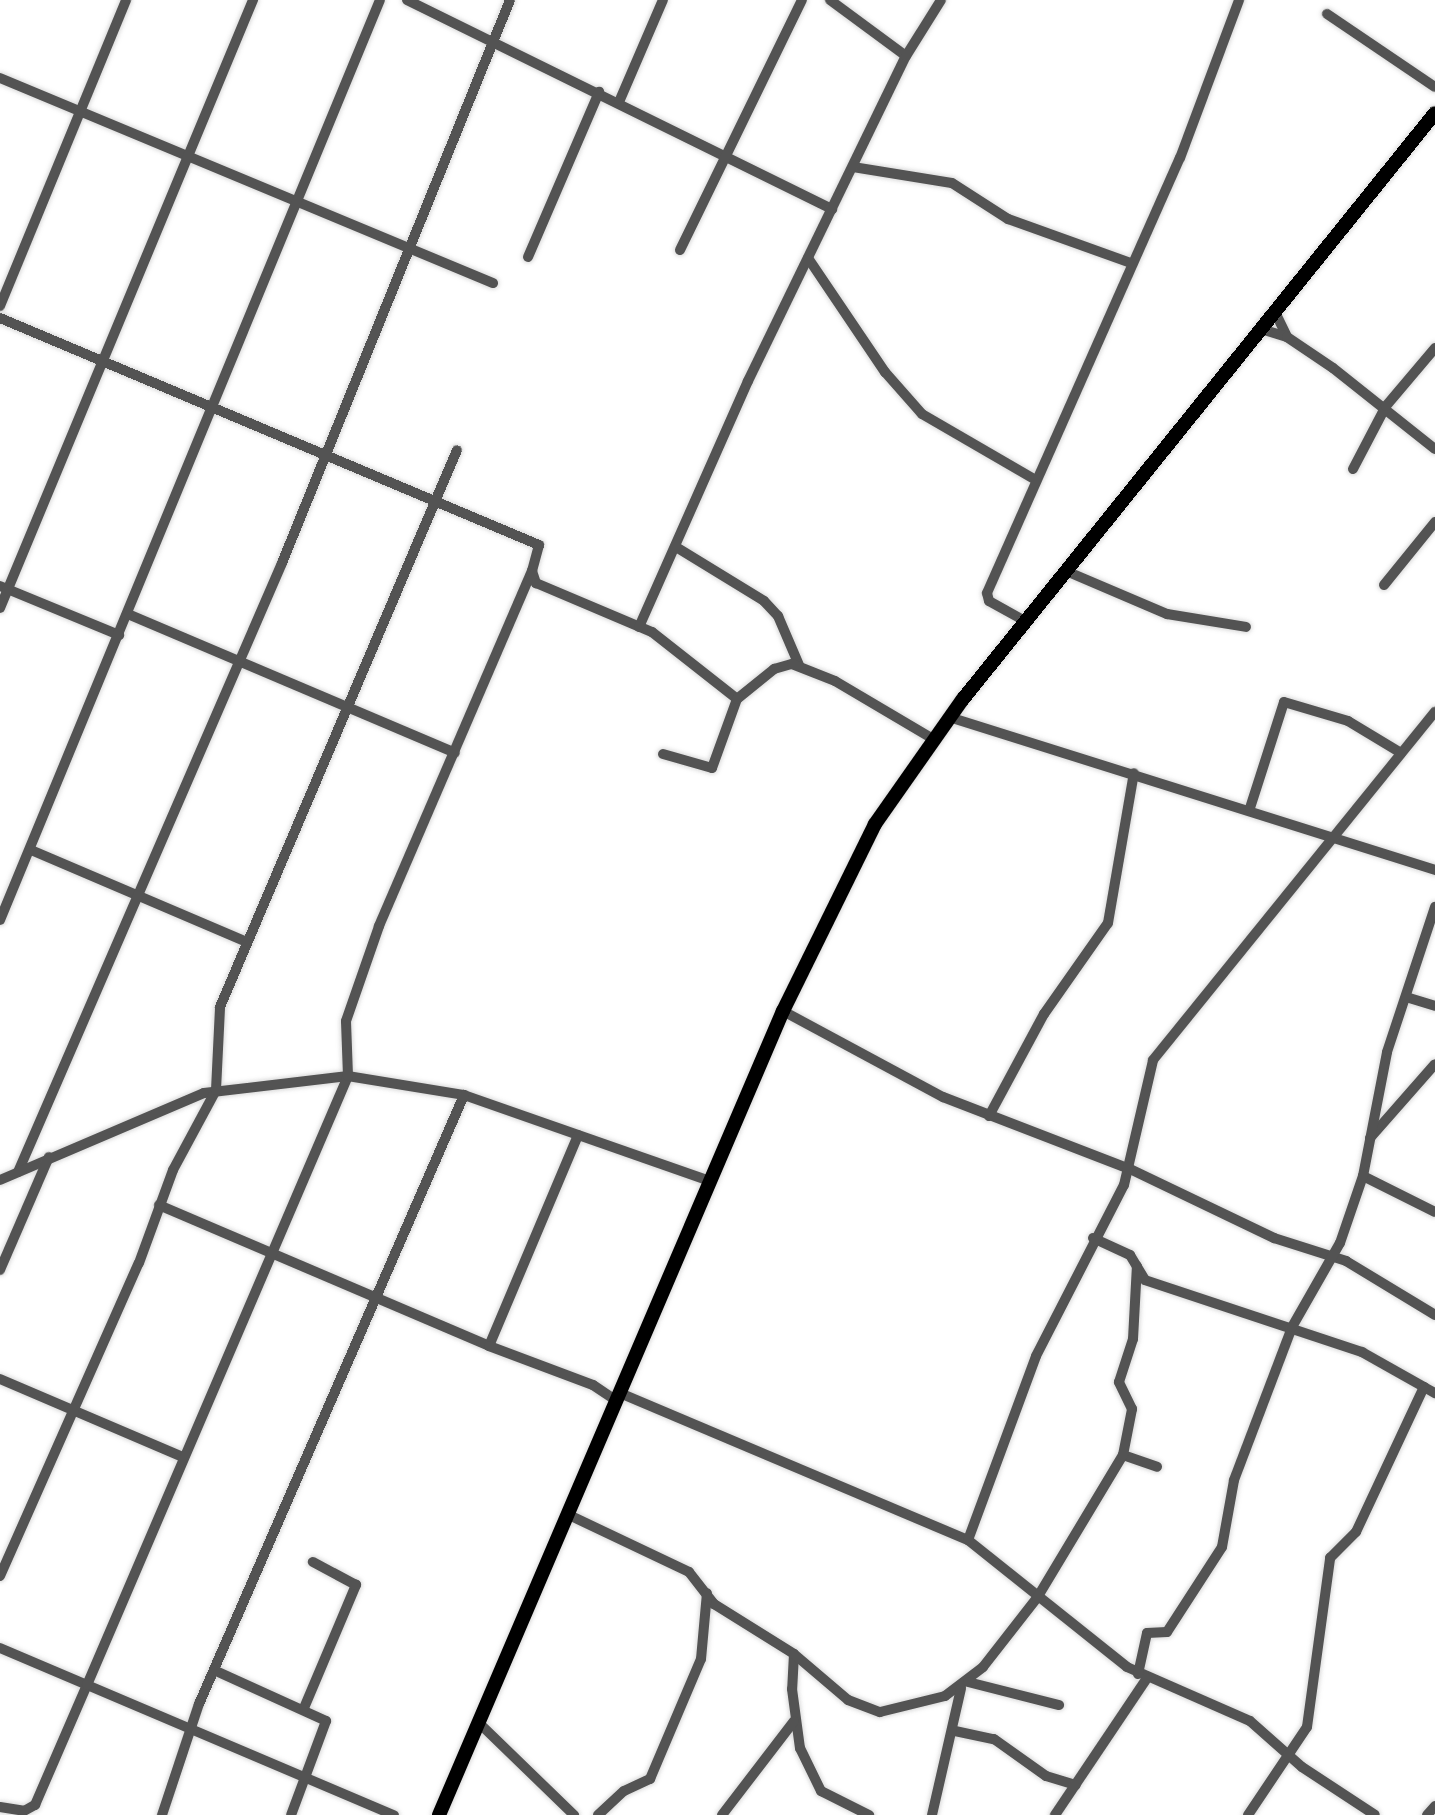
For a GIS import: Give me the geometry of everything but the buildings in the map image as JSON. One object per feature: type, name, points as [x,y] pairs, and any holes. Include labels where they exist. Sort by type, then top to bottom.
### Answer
[{"type":"main road","points":[[439,1815],[783,1011],[875,824],[949,717],[1435,113]]},
{"type":"street","points":[[0,306],[126,0]]},
{"type":"street","points":[[0,608],[4,588],[102,362],[253,0]]},
{"type":"street","points":[[0,920],[380,0]]},
{"type":"street","points":[[407,0],[493,39],[832,209]]},
{"type":"street","points":[[18,1172],[240,659],[322,451],[510,0]]},
{"type":"street","points":[[619,102],[663,0]]},
{"type":"street","points":[[680,250],[802,0]]},
{"type":"street","points":[[830,0],[906,56]]},
{"type":"street","points":[[639,627],[808,258],[906,56],[941,0]]},
{"type":"street","points":[[1025,621],[989,601],[987,593],[1034,479],[1212,82],[1239,0]]},
{"type":"street","points":[[1326,14],[1435,87]]},
{"type":"street","points":[[0,78],[493,283]]},
{"type":"street","points":[[528,257],[599,92]]},
{"type":"street","points":[[853,167],[952,183],[1008,219],[1131,263]]},
{"type":"street","points":[[808,258],[885,372],[922,414],[1034,479]]},
{"type":"street","points":[[1275,312],[1287,337]]},
{"type":"street","points":[[0,318],[322,451],[539,545],[532,571],[379,926],[346,1021],[348,1076],[269,1254],[35,1805],[24,1811],[0,1807]]},
{"type":"street","points":[[1261,329],[1287,337],[1386,406],[1435,449]]},
{"type":"street","points":[[1353,469],[1386,406],[1435,348]]},
{"type":"street","points":[[0,1576],[69,1409],[139,1263],[159,1205],[216,1090],[220,1007],[457,450]]},
{"type":"street","points":[[1384,585],[1435,522]]},
{"type":"street","points":[[677,547],[764,601],[778,616],[799,666]]},
{"type":"street","points":[[1066,570],[1167,614],[1246,627]]},
{"type":"street","points":[[532,571],[536,583],[639,627],[737,699]]},
{"type":"street","points":[[524,590],[536,583]]},
{"type":"street","points":[[4,588],[119,635]]},
{"type":"street","points":[[128,614],[348,704],[455,753]]},
{"type":"street","points":[[663,754],[712,768],[737,699],[774,668],[799,666],[933,739]]},
{"type":"street","points":[[1250,808],[1284,702],[1348,721],[1401,753]]},
{"type":"street","points":[[968,1540],[1036,1356],[1130,1169],[1153,1060],[1331,833],[1435,712]]},
{"type":"street","points":[[949,717],[1331,833],[1435,870]]},
{"type":"street","points":[[989,1116],[1044,1014],[1108,923],[1134,773]]},
{"type":"street","points":[[31,850],[247,942]]},
{"type":"street","points":[[1055,1815],[1142,1676],[1147,1633],[1167,1632],[1222,1547],[1234,1480],[1292,1327],[1333,1257],[1363,1176],[1368,1140],[1406,997],[1435,907]]},
{"type":"street","points":[[1406,997],[1435,1006]]},
{"type":"street","points":[[783,1011],[989,1116],[1130,1169],[1274,1238],[1333,1257],[1435,1315]]},
{"type":"street","points":[[1368,1140],[1435,1064]]},
{"type":"street","points":[[0,1180],[162,1106],[216,1090],[348,1076],[464,1095],[709,1181]]},
{"type":"street","points":[[162,1815],[216,1671],[380,1300],[464,1095]]},
{"type":"street","points":[[489,1346],[578,1135]]},
{"type":"street","points":[[0,1270],[49,1157]]},
{"type":"street","points":[[1363,1176],[1435,1212]]},
{"type":"street","points":[[159,1205],[489,1346],[593,1385],[968,1540],[1037,1598],[1142,1676],[1250,1721],[1288,1755],[1376,1815]]},
{"type":"street","points":[[1093,1238],[1130,1255],[1145,1280],[1362,1352],[1435,1392]]},
{"type":"street","points":[[932,1815],[964,1685],[1037,1598],[1123,1455],[1132,1409],[1119,1382],[1133,1339],[1137,1266]]},
{"type":"street","points":[[0,1379],[183,1457]]},
{"type":"street","points":[[1248,1815],[1288,1755],[1309,1717],[1330,1558],[1356,1532],[1424,1387]]},
{"type":"street","points":[[1123,1455],[1157,1467]]},
{"type":"street","points":[[569,1515],[689,1572],[714,1604],[794,1654],[848,1700],[880,1712],[964,1685],[1059,1705]]},
{"type":"street","points":[[304,1708],[356,1585],[313,1562]]},
{"type":"street","points":[[598,1815],[624,1791],[650,1779],[701,1659],[707,1593]]},
{"type":"street","points":[[0,1648],[394,1815]]},
{"type":"street","points":[[794,1654],[794,1721],[821,1791],[869,1815]]},
{"type":"street","points":[[216,1671],[304,1708],[326,1726],[291,1815]]},
{"type":"street","points":[[722,1815],[794,1721]]},
{"type":"street","points":[[478,1722],[575,1815]]},
{"type":"street","points":[[954,1731],[994,1740],[1046,1776],[1076,1785]]},
{"type":"street","points":[[1427,1815],[1435,1806]]}]
